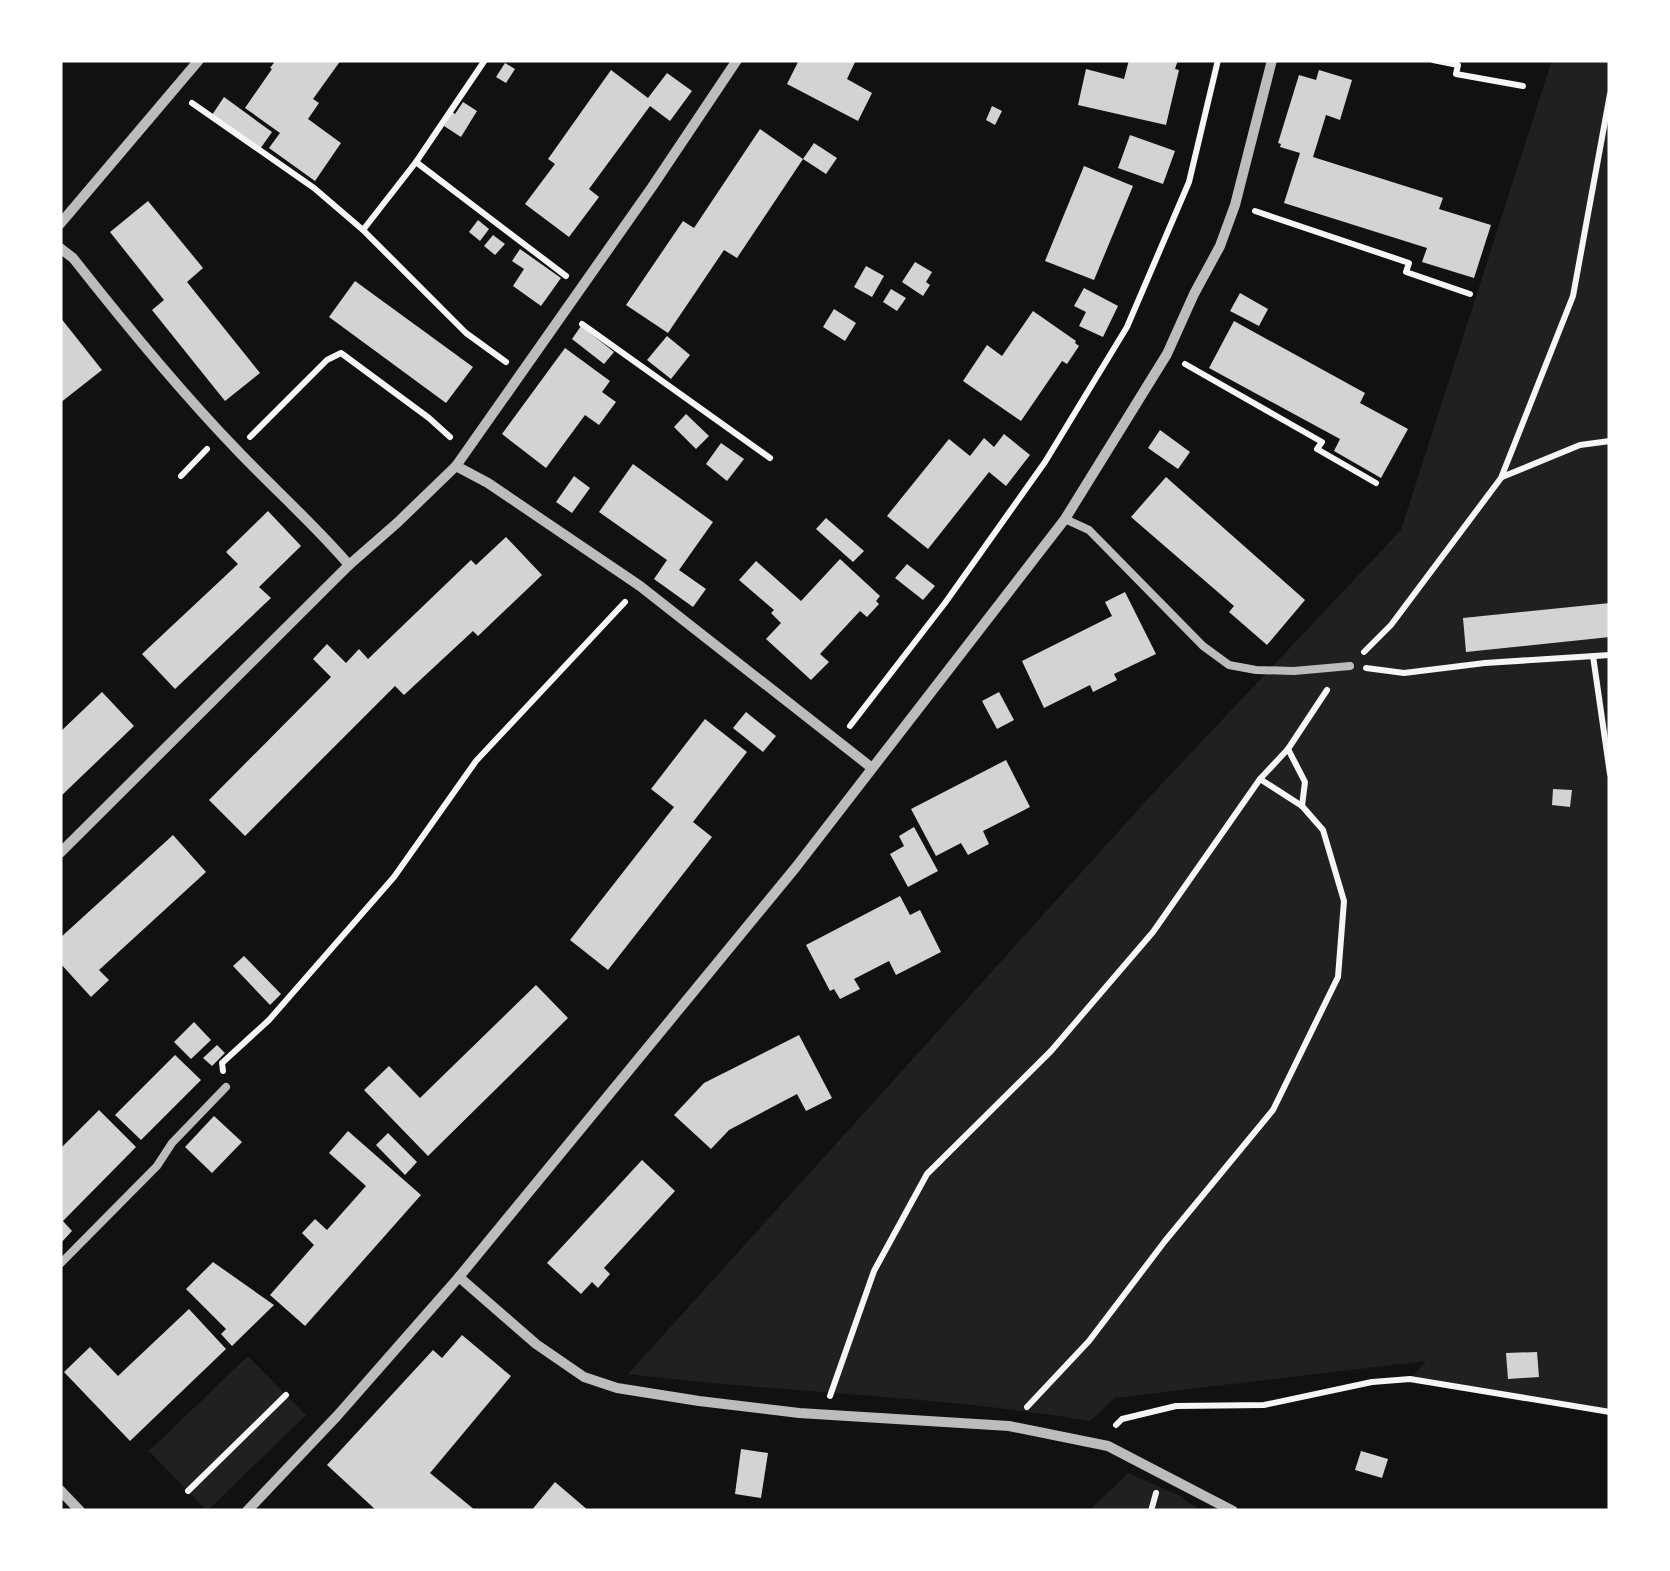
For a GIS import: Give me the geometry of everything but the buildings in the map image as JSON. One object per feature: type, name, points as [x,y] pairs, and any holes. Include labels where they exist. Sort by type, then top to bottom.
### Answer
[{"type":"street","points":[[60,224],[199,60]]},
{"type":"street","points":[[60,852],[349,564],[456,466],[737,60]]},
{"type":"street","points":[[247,1511],[459,1277],[796,868],[1065,519],[1167,354],[1220,246],[1235,206],[1272,60]]},
{"type":"street","points":[[60,248],[73,258],[147,351],[236,449],[349,564]]},
{"type":"street","points":[[456,466],[488,482],[640,586],[872,768]]},
{"type":"street","points":[[459,1277],[536,1344],[584,1377],[618,1388],[799,1413],[1009,1426],[1108,1446],[1234,1511]]},
{"type":"street","points":[[60,1490],[80,1511]]},
{"type":"lane","points":[[1065,519],[1089,530],[1203,646],[1229,665],[1294,671],[1350,666]]},
{"type":"lane","points":[[60,1264],[157,1166],[172,1142],[226,1087]]},
{"type":"path","points":[[363,230],[416,162],[485,60]]},
{"type":"path","points":[[838,742],[945,603],[1044,462],[1127,328],[1189,182],[1218,60]]},
{"type":"path","points":[[1432,60],[1458,64],[1456,74],[1523,86]]},
{"type":"path","points":[[177,86],[196,108],[314,188],[363,230],[466,334],[521,374]]},
{"type":"path","points":[[826,1414],[874,1271],[927,1174],[1051,1052],[1153,932],[1326,691],[1391,625],[1501,478],[1574,296],[1610,94]]},
{"type":"path","points":[[416,162],[581,288]]},
{"type":"path","points":[[1235,206],[1409,264],[1406,272],[1470,294]]},
{"type":"path","points":[[565,312],[770,458]]},
{"type":"path","points":[[236,449],[327,360],[341,353],[429,418],[466,452]]},
{"type":"path","points":[[1167,354],[1322,442],[1317,450],[1376,483]]},
{"type":"path","points":[[181,476],[222,433]]},
{"type":"path","points":[[1501,478],[1580,445],[1610,440]]},
{"type":"path","points":[[226,1087],[222,1063],[269,1020],[394,877],[476,762],[640,586]]},
{"type":"path","points":[[1350,666],[1404,673],[1610,655]]},
{"type":"path","points":[[1593,656],[1610,774]]},
{"type":"path","points":[[1288,749],[1305,782],[1302,806]]},
{"type":"path","points":[[1009,1426],[1089,1340],[1274,1110],[1338,977],[1344,901],[1322,830],[1302,806],[1260,779]]},
{"type":"path","points":[[1108,1446],[1113,1428],[1122,1420],[1176,1406],[1264,1405],[1410,1378],[1610,1412]]},
{"type":"path","points":[[188,1491],[286,1395]]},
{"type":"shaded area","points":[[1552,60],[1610,60],[1610,1412],[1410,1379],[1426,1361],[1115,1398],[1090,1421],[975,1405],[628,1374],[1156,790],[1401,530]]},
{"type":"shaded area","points":[[248,1356],[306,1415],[207,1511],[149,1451]]},
{"type":"shaded area","points":[[1128,1473],[1180,1496],[1201,1511],[1089,1511]]}]
